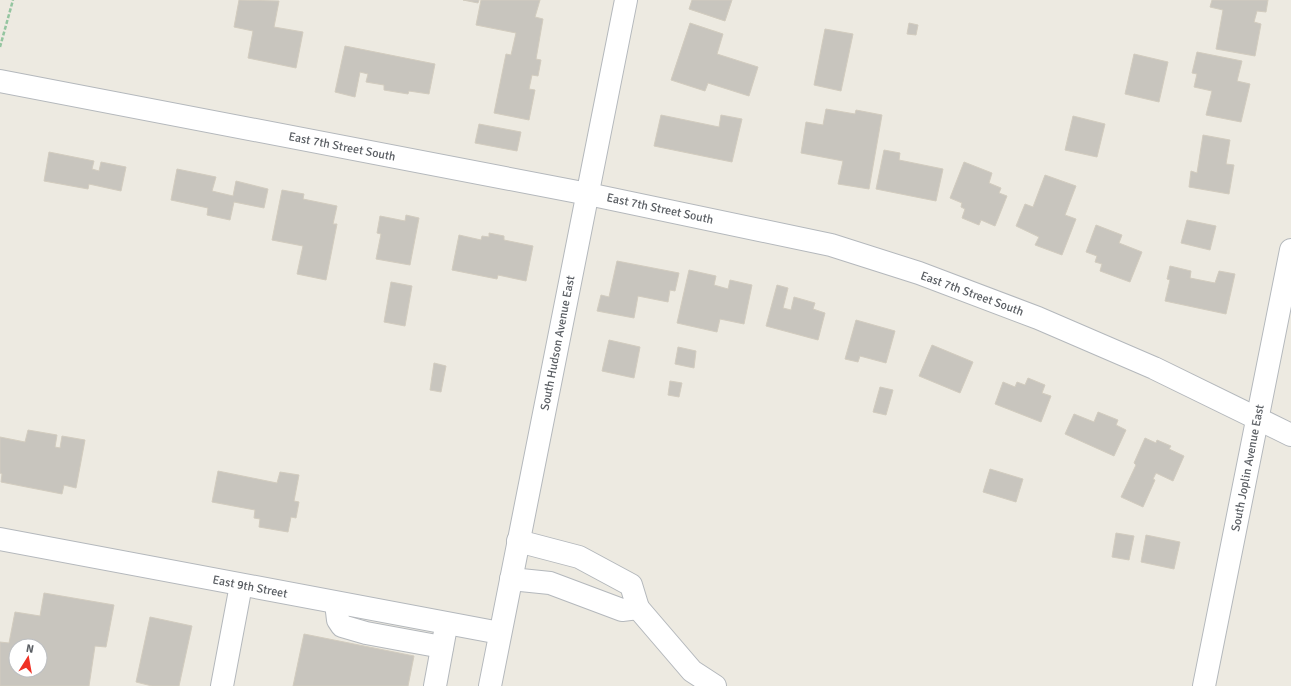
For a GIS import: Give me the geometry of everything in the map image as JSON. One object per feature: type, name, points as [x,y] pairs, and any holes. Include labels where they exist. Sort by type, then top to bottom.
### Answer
[{"type":"street","name":"South Hudson Avenue East","points":[[490,686],[626,0]]},
{"type":"street","name":"East 7th Street South","points":[[0,81],[588,194],[831,246],[918,274],[1038,318],[1154,368],[1291,435]]},
{"type":"street","name":"South Joplin Avenue East","points":[[1204,686],[1291,250]]},
{"type":"street","name":"East 9th Street","points":[[0,540],[500,633]]},
{"type":"street","points":[[518,542],[579,557],[631,585],[638,608],[692,671],[715,686]]},
{"type":"street","points":[[572,591],[579,557]]},
{"type":"street","points":[[511,579],[550,583],[622,610],[638,608]]},
{"type":"street","points":[[222,686],[241,586]]},
{"type":"street","points":[[336,603],[338,620],[342,626],[366,633],[442,647]]},
{"type":"street","points":[[435,686],[446,623]]},
{"type":"path","points":[[0,47],[13,0]]},
{"type":"building","points":[[239,0],[279,1],[274,27],[303,32],[296,68],[248,58],[253,31],[234,27]]},
{"type":"building","points":[[463,0],[479,0],[478,3]]},
{"type":"building","points":[[481,0],[540,0],[535,17],[543,19],[536,59],[541,60],[538,76],[532,75],[529,89],[535,90],[529,120],[494,113],[506,54],[511,55],[516,33],[476,25]]},
{"type":"building","points":[[692,0],[732,0],[725,21],[689,9]]},
{"type":"building","points":[[1212,0],[1268,0],[1266,12],[1257,11],[1254,22],[1261,24],[1255,56],[1216,49],[1223,10],[1210,7]]},
{"type":"building","points":[[690,23],[723,34],[717,54],[758,67],[749,96],[708,83],[705,91],[671,80]]},
{"type":"building","points":[[909,23],[918,25],[916,35],[907,34]]},
{"type":"building","points":[[825,29],[853,34],[841,91],[814,85]]},
{"type":"building","points":[[345,46],[435,64],[429,94],[409,91],[408,94],[384,90],[384,85],[366,82],[368,74],[360,72],[355,97],[335,92]]},
{"type":"building","points":[[1197,52],[1242,61],[1237,81],[1250,84],[1241,122],[1206,115],[1212,91],[1194,87],[1197,74],[1192,73]]},
{"type":"building","points":[[1134,54],[1168,62],[1159,102],[1125,94]]},
{"type":"building","points":[[826,109],[855,114],[856,110],[882,115],[869,189],[838,184],[843,161],[801,153],[806,122],[823,125]]},
{"type":"building","points":[[661,115],[719,127],[721,115],[742,119],[732,162],[654,146]]},
{"type":"building","points":[[1073,116],[1105,124],[1097,157],[1065,150]]},
{"type":"building","points":[[479,124],[521,132],[517,151],[475,143]]},
{"type":"building","points":[[1203,135],[1230,140],[1226,164],[1234,165],[1229,194],[1189,187],[1191,171],[1197,173]]},
{"type":"building","points":[[884,150],[900,153],[899,160],[943,169],[936,201],[876,189]]},
{"type":"building","points":[[49,152],[94,161],[92,169],[99,171],[101,162],[126,167],[121,191],[89,184],[88,189],[44,181]]},
{"type":"building","points":[[964,162],[992,173],[989,183],[1001,188],[999,193],[1007,196],[995,226],[981,220],[979,225],[962,218],[965,209],[961,207],[962,203],[950,198]]},
{"type":"building","points":[[177,169],[216,177],[212,191],[233,196],[236,181],[268,189],[264,208],[234,202],[230,220],[207,215],[208,208],[171,200]]},
{"type":"building","points":[[1045,175],[1076,186],[1065,215],[1076,219],[1062,255],[1035,245],[1039,237],[1016,226],[1025,204],[1033,207]]},
{"type":"building","points":[[282,190],[304,194],[303,199],[337,206],[333,224],[337,224],[326,280],[297,274],[303,246],[272,240]]},
{"type":"building","points":[[406,215],[419,218],[410,265],[376,259],[381,234],[377,233],[380,216],[405,221]]},
{"type":"building","points":[[1187,220],[1216,226],[1210,250],[1181,243]]},
{"type":"building","points":[[1096,225],[1122,235],[1119,243],[1142,252],[1130,282],[1100,271],[1102,264],[1095,262],[1097,256],[1086,252]]},
{"type":"building","points":[[489,233],[504,236],[504,240],[533,246],[526,281],[498,275],[497,279],[452,270],[459,235],[481,240],[482,236],[489,237]]},
{"type":"building","points":[[617,261],[679,273],[675,291],[670,290],[668,302],[638,296],[634,318],[597,311],[601,295],[609,297]]},
{"type":"building","points":[[1170,266],[1191,271],[1190,278],[1215,283],[1219,271],[1235,274],[1226,314],[1165,301],[1170,280],[1167,279]]},
{"type":"building","points":[[689,270],[716,276],[714,285],[728,289],[730,280],[752,285],[744,324],[720,319],[717,332],[677,323]]},
{"type":"building","points":[[391,282],[412,286],[405,326],[384,322]]},
{"type":"building","points":[[777,285],[788,288],[783,308],[791,310],[794,297],[815,303],[813,309],[825,313],[818,340],[766,326]]},
{"type":"building","points":[[856,320],[895,331],[886,363],[860,356],[858,362],[845,359]]},
{"type":"building","points":[[609,340],[640,347],[634,378],[602,371]]},
{"type":"building","points":[[932,345],[973,362],[960,393],[919,376]]},
{"type":"building","points":[[678,347],[696,351],[694,368],[675,364]]},
{"type":"building","points":[[434,363],[446,366],[441,392],[430,390]]},
{"type":"building","points":[[1028,378],[1045,385],[1042,393],[1051,396],[1041,422],[995,404],[1003,382],[1015,387],[1017,382],[1025,385]]},
{"type":"building","points":[[670,381],[682,383],[679,397],[668,395]]},
{"type":"building","points":[[880,387],[893,390],[886,415],[873,412]]},
{"type":"building","points":[[1098,412],[1118,420],[1116,425],[1126,430],[1114,456],[1065,434],[1074,414],[1094,422]]},
{"type":"building","points":[[28,430],[57,435],[55,447],[60,448],[62,436],[85,440],[76,488],[64,485],[62,494],[1,482],[0,437],[25,442]]},
{"type":"building","points":[[1145,438],[1156,443],[1157,440],[1171,446],[1169,449],[1184,456],[1173,481],[1156,473],[1153,479],[1155,480],[1143,507],[1121,497],[1136,465],[1134,463]]},
{"type":"building","points":[[990,469],[1023,479],[1016,502],[983,492]]},
{"type":"building","points":[[218,471],[277,483],[280,472],[299,475],[294,501],[299,502],[296,518],[291,517],[288,532],[259,527],[260,519],[254,518],[255,510],[212,502]]},
{"type":"building","points":[[1116,533],[1134,536],[1129,560],[1112,557]]},
{"type":"building","points":[[1146,535],[1180,542],[1174,569],[1141,562]]},
{"type":"building","points":[[44,593],[114,605],[106,647],[95,646],[89,686],[0,686],[0,642],[8,643],[8,678],[48,678],[48,638],[10,638],[15,612],[40,616]]},
{"type":"building","points":[[150,617],[192,626],[179,686],[152,686],[136,682]]},
{"type":"building","points":[[304,634],[414,656],[408,686],[293,686]]}]
